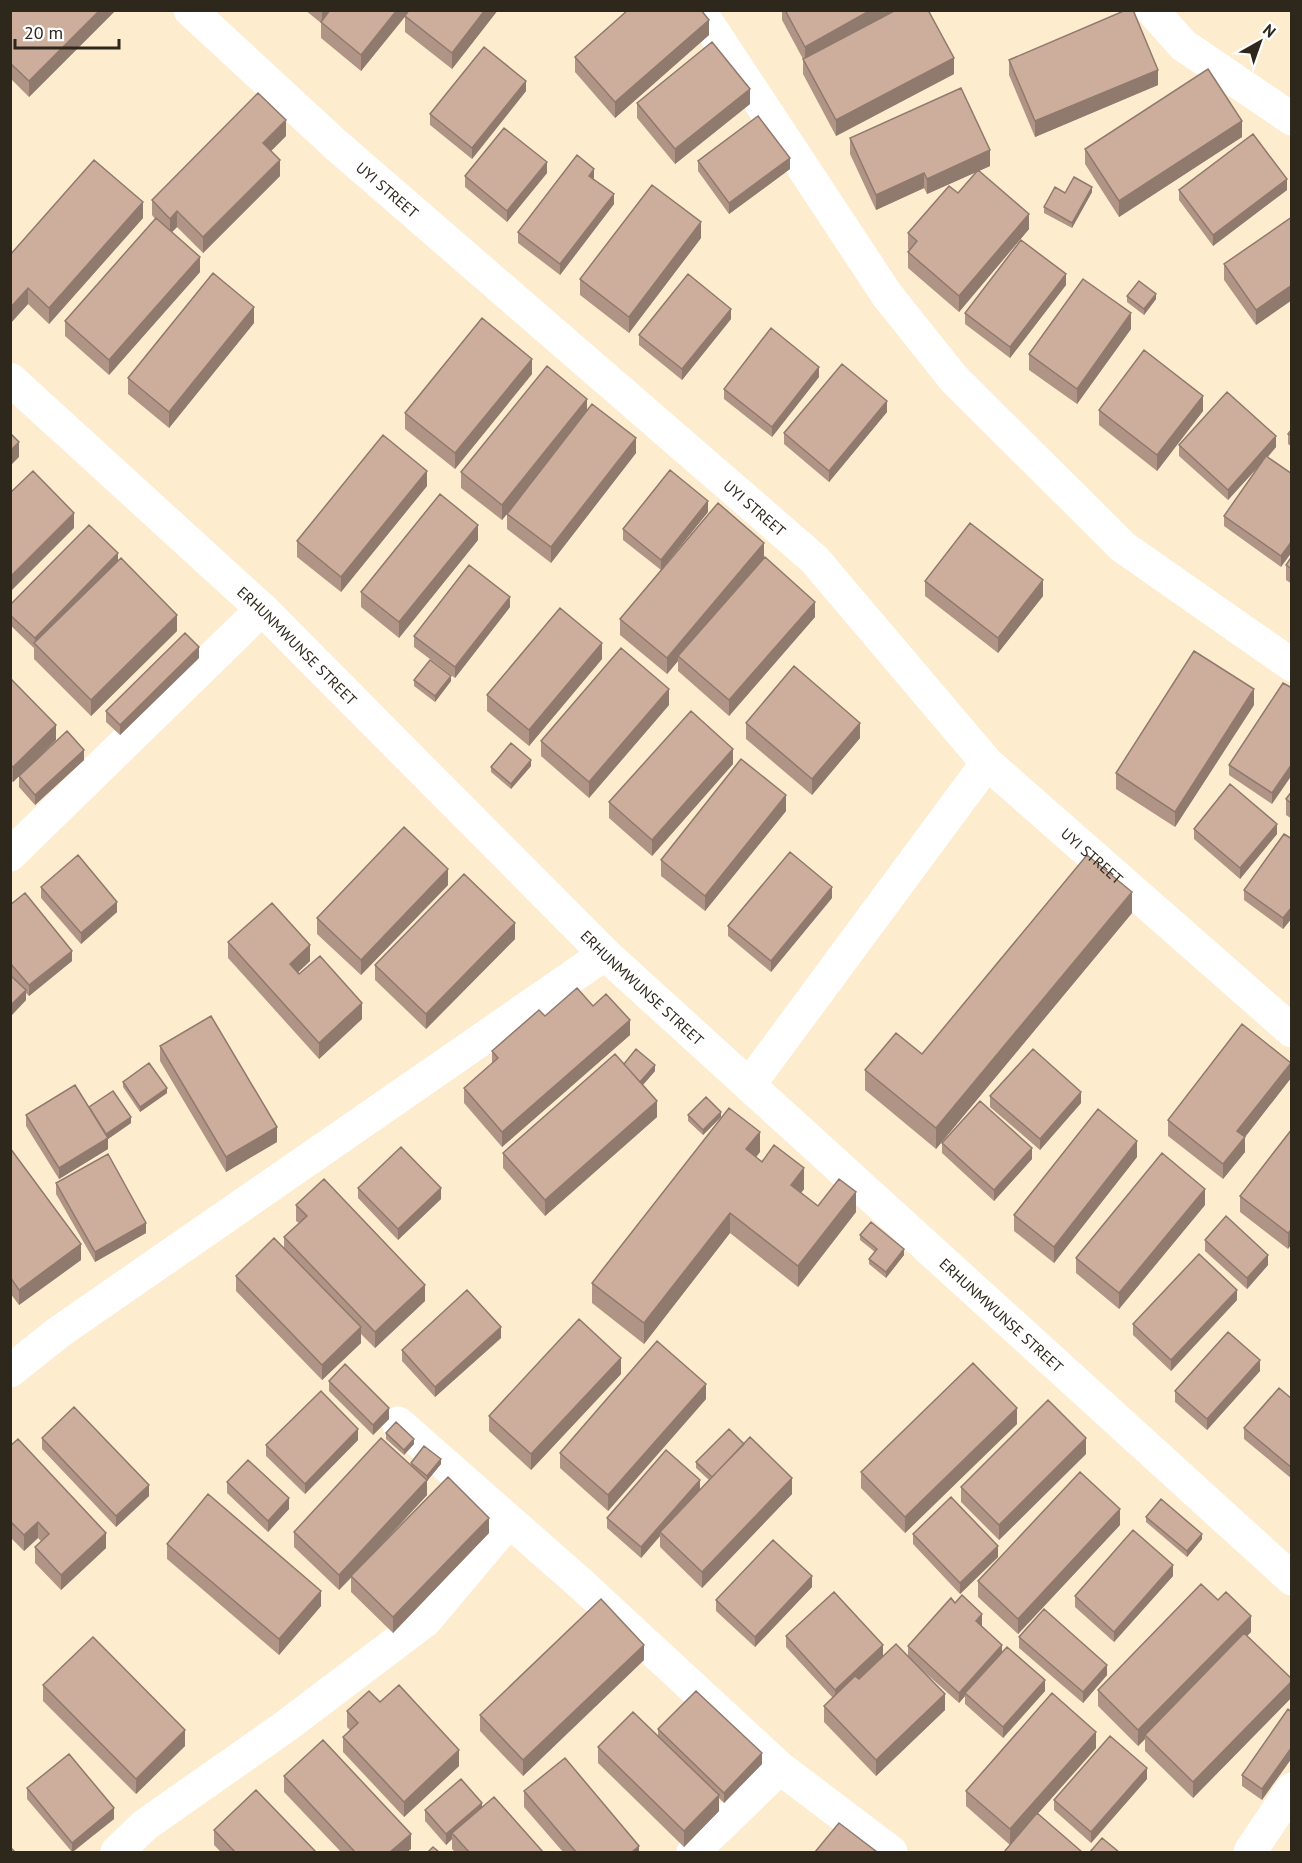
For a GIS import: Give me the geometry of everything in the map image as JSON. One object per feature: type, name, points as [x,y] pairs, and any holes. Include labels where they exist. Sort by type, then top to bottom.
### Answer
[{"type":"street","name":"UYI STREET","points":[[190,10],[335,144],[814,559],[987,763],[1292,1031]]},
{"type":"street","points":[[699,10],[887,295],[954,379],[1123,547],[1292,664]]},
{"type":"street","points":[[1152,10],[1183,45],[1292,119]]},
{"type":"street","name":"ERHUNMWUNSE STREET","points":[[10,379],[262,609],[605,954],[1292,1579]]},
{"type":"street","points":[[10,855],[262,609]]},
{"type":"street","points":[[749,1085],[987,763]]},
{"type":"street","points":[[10,1371],[59,1332],[605,954]]},
{"type":"street","points":[[398,1423],[588,1591],[780,1768],[891,1852]]},
{"type":"street","points":[[117,1852],[145,1825],[286,1726],[426,1620],[510,1521]]},
{"type":"street","points":[[693,1852],[780,1768]]},
{"type":"street","points":[[1250,1852],[1292,1789]]},
{"type":"building","points":[[10,10],[100,10],[29,81],[10,63]]},
{"type":"building","points":[[330,10],[397,10],[361,55],[321,22]]},
{"type":"building","points":[[409,10],[485,10],[452,53],[405,16]]},
{"type":"building","points":[[628,10],[701,10],[709,20],[615,102],[575,57]]},
{"type":"building","points":[[785,10],[871,10],[805,47]]},
{"type":"building","points":[[896,10],[928,10],[954,58],[836,120],[803,59]]},
{"type":"building","points":[[1126,10],[1133,10],[1158,70],[1035,121],[1009,60]]},
{"type":"building","points":[[712,42],[750,89],[675,149],[637,103]]},
{"type":"building","points":[[484,47],[526,81],[472,148],[430,114]]},
{"type":"building","points":[[1208,69],[1242,121],[1119,201],[1085,149]]},
{"type":"building","points":[[961,88],[990,150],[927,179],[924,173],[876,195],[850,138]]},
{"type":"building","points":[[258,93],[286,120],[263,143],[280,160],[203,237],[177,211],[170,219],[152,200]]},
{"type":"building","points":[[758,116],[790,158],[729,203],[698,161]]},
{"type":"building","points":[[504,128],[547,162],[507,211],[465,176]]},
{"type":"building","points":[[1253,134],[1287,179],[1213,235],[1179,190]]},
{"type":"building","points":[[577,155],[594,169],[589,176],[614,194],[560,264],[518,232]]},
{"type":"building","points":[[94,160],[143,202],[49,308],[28,288],[11,307],[10,255]]},
{"type":"building","points":[[978,170],[1029,214],[959,296],[908,252],[917,241],[908,233],[949,186],[958,193]]},
{"type":"building","points":[[1074,177],[1092,187],[1072,223],[1044,207],[1055,187],[1065,193]]},
{"type":"building","points":[[652,185],[701,222],[629,317],[580,279]]},
{"type":"building","points":[[1292,217],[1292,285],[1256,310],[1224,264]]},
{"type":"building","points":[[156,218],[200,257],[109,360],[65,321]]},
{"type":"building","points":[[1021,240],[1066,274],[1010,347],[965,313]]},
{"type":"building","points":[[213,273],[254,307],[169,412],[128,378]]},
{"type":"building","points":[[688,274],[731,309],[682,369],[639,335]]},
{"type":"building","points":[[1083,279],[1131,313],[1077,389],[1029,354]]},
{"type":"building","points":[[1139,281],[1156,294],[1144,309],[1127,296]]},
{"type":"building","points":[[482,318],[532,359],[455,453],[405,413]]},
{"type":"building","points":[[771,328],[819,367],[772,427],[724,389]]},
{"type":"building","points":[[1144,350],[1203,396],[1157,455],[1099,410]]},
{"type":"building","points":[[842,364],[887,401],[829,471],[784,433]]},
{"type":"building","points":[[547,366],[587,399],[502,505],[461,472]]},
{"type":"building","points":[[1227,392],[1276,436],[1228,490],[1179,445]]},
{"type":"building","points":[[592,404],[636,438],[551,547],[507,514]]},
{"type":"building","points":[[10,433],[19,442],[10,451]]},
{"type":"building","points":[[383,435],[427,471],[341,577],[297,541]]},
{"type":"building","points":[[1266,456],[1292,474],[1292,541],[1281,556],[1224,516]]},
{"type":"building","points":[[670,470],[708,501],[661,560],[623,529]]},
{"type":"building","points":[[33,471],[74,513],[10,577],[10,493]]},
{"type":"building","points":[[440,494],[478,525],[399,622],[361,592]]},
{"type":"building","points":[[718,503],[764,543],[667,658],[620,619]]},
{"type":"building","points":[[970,523],[1043,580],[998,638],[925,581]]},
{"type":"building","points":[[89,525],[118,553],[35,638],[10,615],[10,605]]},
{"type":"building","points":[[1292,556],[1292,569],[1286,565]]},
{"type":"building","points":[[765,557],[815,602],[729,700],[678,656]]},
{"type":"building","points":[[121,558],[177,615],[91,700],[34,643]]},
{"type":"building","points":[[469,565],[510,597],[455,667],[414,636]]},
{"type":"building","points":[[560,608],[602,643],[529,730],[487,695]]},
{"type":"building","points":[[185,633],[199,647],[120,725],[106,711]]},
{"type":"building","points":[[621,648],[669,689],[589,782],[541,741]]},
{"type":"building","points":[[1194,651],[1254,689],[1175,812],[1116,773]]},
{"type":"building","points":[[430,660],[451,676],[435,696],[414,680]]},
{"type":"building","points":[[794,666],[860,723],[812,779],[746,723]]},
{"type":"building","points":[[10,678],[56,725],[13,767],[10,765]]},
{"type":"building","points":[[1283,683],[1292,688],[1292,764],[1272,793],[1229,765]]},
{"type":"building","points":[[691,711],[733,749],[652,840],[609,802]]},
{"type":"building","points":[[67,731],[84,750],[35,795],[19,776]]},
{"type":"building","points":[[511,743],[531,760],[511,784],[491,767]]},
{"type":"building","points":[[741,759],[786,795],[705,896],[661,860]]},
{"type":"building","points":[[1230,784],[1277,824],[1240,868],[1194,829]]},
{"type":"building","points":[[1292,791],[1292,804],[1286,799]]},
{"type":"building","points":[[404,827],[448,869],[361,960],[317,918]]},
{"type":"building","points":[[1284,834],[1292,839],[1292,907],[1283,918],[1244,890]]},
{"type":"building","points":[[790,852],[832,887],[771,961],[728,926]]},
{"type":"building","points":[[78,855],[117,902],[81,933],[41,887]]},
{"type":"building","points":[[1087,855],[1132,892],[936,1128],[865,1070],[896,1033],[922,1054]]},
{"type":"building","points":[[464,874],[515,923],[426,1014],[375,965]]},
{"type":"building","points":[[25,893],[72,951],[29,985],[10,963],[10,905]]},
{"type":"building","points":[[272,903],[310,945],[290,964],[299,974],[320,956],[362,1003],[319,1043],[228,942]]},
{"type":"building","points":[[10,975],[26,990],[10,1006]]},
{"type":"building","points":[[577,988],[593,1006],[606,994],[630,1020],[502,1132],[464,1088],[498,1058],[492,1051],[539,1010],[545,1016]]},
{"type":"building","points":[[211,1016],[277,1127],[226,1157],[160,1046]]},
{"type":"building","points":[[1242,1024],[1291,1063],[1237,1131],[1245,1137],[1223,1164],[1168,1120]]},
{"type":"building","points":[[636,1049],[655,1065],[640,1082],[624,1064]]},
{"type":"building","points":[[1033,1049],[1081,1092],[1040,1139],[990,1096]]},
{"type":"building","points":[[615,1054],[657,1101],[545,1200],[503,1153]]},
{"type":"building","points":[[149,1063],[167,1088],[140,1107],[123,1082]]},
{"type":"building","points":[[75,1085],[108,1138],[59,1168],[26,1115]]},
{"type":"building","points":[[113,1091],[131,1117],[106,1134],[89,1107]]},
{"type":"building","points":[[706,1097],[721,1112],[703,1130],[688,1115]]},
{"type":"building","points":[[980,1101],[1032,1148],[994,1190],[942,1143]]},
{"type":"building","points":[[729,1108],[760,1132],[746,1149],[762,1162],[774,1145],[804,1168],[791,1185],[818,1206],[839,1179],[856,1192],[798,1266],[730,1213],[644,1323],[592,1283]]},
{"type":"building","points":[[1098,1109],[1137,1141],[1054,1247],[1014,1215]]},
{"type":"building","points":[[1292,1129],[1292,1229],[1288,1233],[1240,1196]]},
{"type":"building","points":[[401,1147],[441,1188],[398,1229],[358,1188]]},
{"type":"building","points":[[10,1148],[81,1244],[19,1290],[10,1277]]},
{"type":"building","points":[[1162,1153],[1205,1189],[1119,1293],[1076,1258]]},
{"type":"building","points":[[108,1154],[146,1223],[95,1252],[56,1183]]},
{"type":"building","points":[[324,1179],[425,1285],[375,1332],[284,1237],[307,1216],[296,1205]]},
{"type":"building","points":[[1226,1216],[1268,1255],[1247,1278],[1205,1240]]},
{"type":"building","points":[[871,1222],[904,1249],[886,1272],[869,1259],[877,1249],[860,1235]]},
{"type":"building","points":[[274,1238],[361,1327],[322,1365],[236,1276]]},
{"type":"building","points":[[1199,1254],[1237,1290],[1171,1360],[1133,1324]]},
{"type":"building","points":[[467,1290],[501,1327],[435,1387],[402,1350]]},
{"type":"building","points":[[579,1319],[621,1358],[531,1454],[489,1416]]},
{"type":"building","points":[[1228,1332],[1260,1360],[1207,1419],[1175,1391]]},
{"type":"building","points":[[657,1341],[706,1384],[608,1495],[560,1453]]},
{"type":"building","points":[[973,1363],[1017,1408],[905,1517],[861,1472]]},
{"type":"building","points":[[345,1364],[389,1408],[373,1425],[329,1381]]},
{"type":"building","points":[[1279,1388],[1292,1399],[1292,1468],[1244,1428]]},
{"type":"building","points":[[321,1391],[358,1429],[305,1484],[266,1445]]},
{"type":"building","points":[[1048,1400],[1086,1438],[999,1525],[961,1487]]},
{"type":"building","points":[[74,1407],[149,1485],[116,1516],[42,1438]]},
{"type":"building","points":[[396,1422],[414,1439],[404,1450],[386,1433]]},
{"type":"building","points":[[729,1429],[744,1444],[712,1477],[696,1462]]},
{"type":"building","points":[[750,1437],[792,1478],[702,1572],[660,1532]]},
{"type":"building","points":[[381,1438],[427,1480],[339,1575],[294,1532]]},
{"type":"building","points":[[18,1439],[106,1533],[61,1575],[35,1547],[49,1534],[38,1522],[24,1535],[10,1521],[10,1446]]},
{"type":"building","points":[[424,1446],[441,1459],[427,1476],[411,1463]]},
{"type":"building","points":[[666,1450],[700,1480],[641,1547],[607,1518]]},
{"type":"building","points":[[248,1460],[289,1498],[268,1521],[227,1482]]},
{"type":"building","points":[[1080,1472],[1120,1509],[1018,1619],[978,1581]]},
{"type":"building","points":[[448,1477],[489,1518],[393,1617],[351,1576]]},
{"type":"building","points":[[208,1494],[321,1591],[279,1639],[167,1544]]},
{"type":"building","points":[[951,1497],[998,1546],[960,1583],[913,1534]]},
{"type":"building","points":[[1161,1499],[1202,1534],[1187,1551],[1146,1517]]},
{"type":"building","points":[[1133,1530],[1173,1565],[1114,1632],[1075,1596]]},
{"type":"building","points":[[773,1540],[812,1576],[755,1637],[716,1600]]},
{"type":"building","points":[[1201,1584],[1218,1600],[1226,1592],[1251,1616],[1138,1730],[1098,1690]]},
{"type":"building","points":[[834,1592],[883,1645],[835,1690],[786,1636]]},
{"type":"building","points":[[962,1595],[982,1614],[976,1621],[1002,1645],[959,1693],[908,1646],[951,1598],[955,1603]]},
{"type":"building","points":[[601,1599],[644,1645],[523,1760],[480,1715]]},
{"type":"building","points":[[1044,1609],[1107,1665],[1083,1692],[1019,1637]]},
{"type":"building","points":[[1244,1633],[1292,1681],[1193,1782],[1145,1735]]},
{"type":"building","points":[[93,1637],[185,1730],[136,1779],[43,1685]]},
{"type":"building","points":[[896,1644],[945,1694],[876,1760],[824,1706],[855,1676],[859,1679]]},
{"type":"building","points":[[1007,1647],[1045,1680],[1003,1727],[965,1693]]},
{"type":"building","points":[[399,1685],[459,1750],[404,1802],[343,1737],[358,1723],[347,1711],[369,1691],[380,1702]]},
{"type":"building","points":[[696,1691],[762,1753],[724,1793],[658,1729]]},
{"type":"building","points":[[1052,1693],[1096,1732],[1010,1829],[966,1791]]},
{"type":"building","points":[[1288,1709],[1292,1712],[1292,1747],[1262,1789],[1242,1775]]},
{"type":"building","points":[[633,1712],[719,1795],[684,1831],[598,1747]]},
{"type":"building","points":[[1110,1736],[1147,1768],[1091,1832],[1054,1800]]},
{"type":"building","points":[[323,1740],[411,1834],[390,1852],[355,1852],[284,1776]]},
{"type":"building","points":[[69,1754],[114,1808],[72,1843],[27,1788]]},
{"type":"building","points":[[565,1758],[639,1846],[632,1852],[576,1852],[524,1791]]},
{"type":"building","points":[[461,1779],[482,1803],[446,1834],[425,1810]]},
{"type":"building","points":[[256,1790],[316,1852],[235,1852],[214,1830]]},
{"type":"building","points":[[494,1797],[543,1852],[469,1852],[452,1833]]},
{"type":"building","points":[[1037,1813],[1082,1852],[1004,1852]]},
{"type":"building","points":[[839,1823],[877,1852],[815,1852]]},
{"type":"building","points":[[1102,1838],[1119,1852],[1090,1852]]},
{"type":"building","points":[[433,1847],[439,1852],[428,1852]]}]
